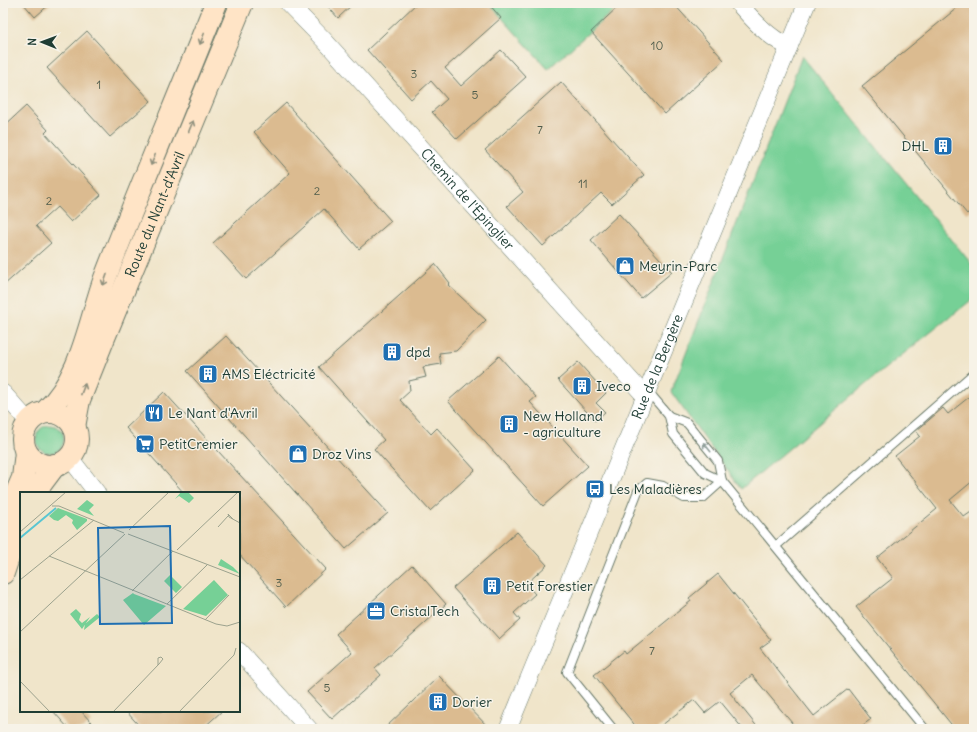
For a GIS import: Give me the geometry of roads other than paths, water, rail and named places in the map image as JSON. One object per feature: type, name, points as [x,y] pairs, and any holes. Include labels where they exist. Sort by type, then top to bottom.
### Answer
[{"type":"main road","name":"Route du Nant-d'Avril","points":[[37,416],[62,393],[79,358],[105,278],[216,3]]},
{"type":"main road","name":"Route du Nant-d'Avril","points":[[74,427],[79,400],[242,3]]},
{"type":"main road","points":[[35,492],[62,462],[76,446],[76,433],[74,427],[66,417],[61,414],[37,416],[22,436],[22,444],[26,452],[35,462],[43,465],[62,462]]},
{"type":"main road","points":[[3,524],[23,478],[26,452]]},
{"type":"main road","points":[[3,573],[20,522]]},
{"type":"street","name":"Chemin de l'Epinglier","points":[[288,3],[324,40],[646,393]]},
{"type":"street","points":[[738,3],[761,28],[776,41],[789,47]]},
{"type":"street","name":"Rue de la Bergère","points":[[508,729],[806,3]]},
{"type":"street","points":[[3,393],[37,416]]},
{"type":"street","points":[[62,462],[96,492]]},
{"type":"street","points":[[240,653],[309,729]]},
{"type":"lane","points":[[776,546],[974,373]]},
{"type":"lane","points":[[646,393],[669,416],[687,423],[718,461],[722,481]]},
{"type":"lane","points":[[669,416],[673,434],[705,473],[722,481],[925,729]]},
{"type":"lane","points":[[613,729],[567,672],[638,491],[647,483],[663,486],[684,498],[703,498],[722,481]]},
{"type":"place","name":"DHL","points":[[943,146]]},
{"type":"place","name":"Meyrin-Parc","points":[[625,266]]},
{"type":"place","name":"dpd","points":[[392,352]]},
{"type":"place","name":"AMS Eléctricité","points":[[208,374]]},
{"type":"place","name":"Iveco","points":[[582,386]]},
{"type":"place","name":"Le Nant d'Avril","points":[[154,413]]},
{"type":"place","name":"New Holland - agriculture","points":[[509,424]]},
{"type":"place","name":"PetitCremier","points":[[145,444]]},
{"type":"place","name":"Droz Vins","points":[[298,454]]},
{"type":"place","name":"Les Maladières","points":[[595,489]]},
{"type":"place","name":"Petit Forestier","points":[[492,586]]},
{"type":"place","name":"CristalTech","points":[[376,611]]},
{"type":"place","name":"Dorier","points":[[438,702]]}]
